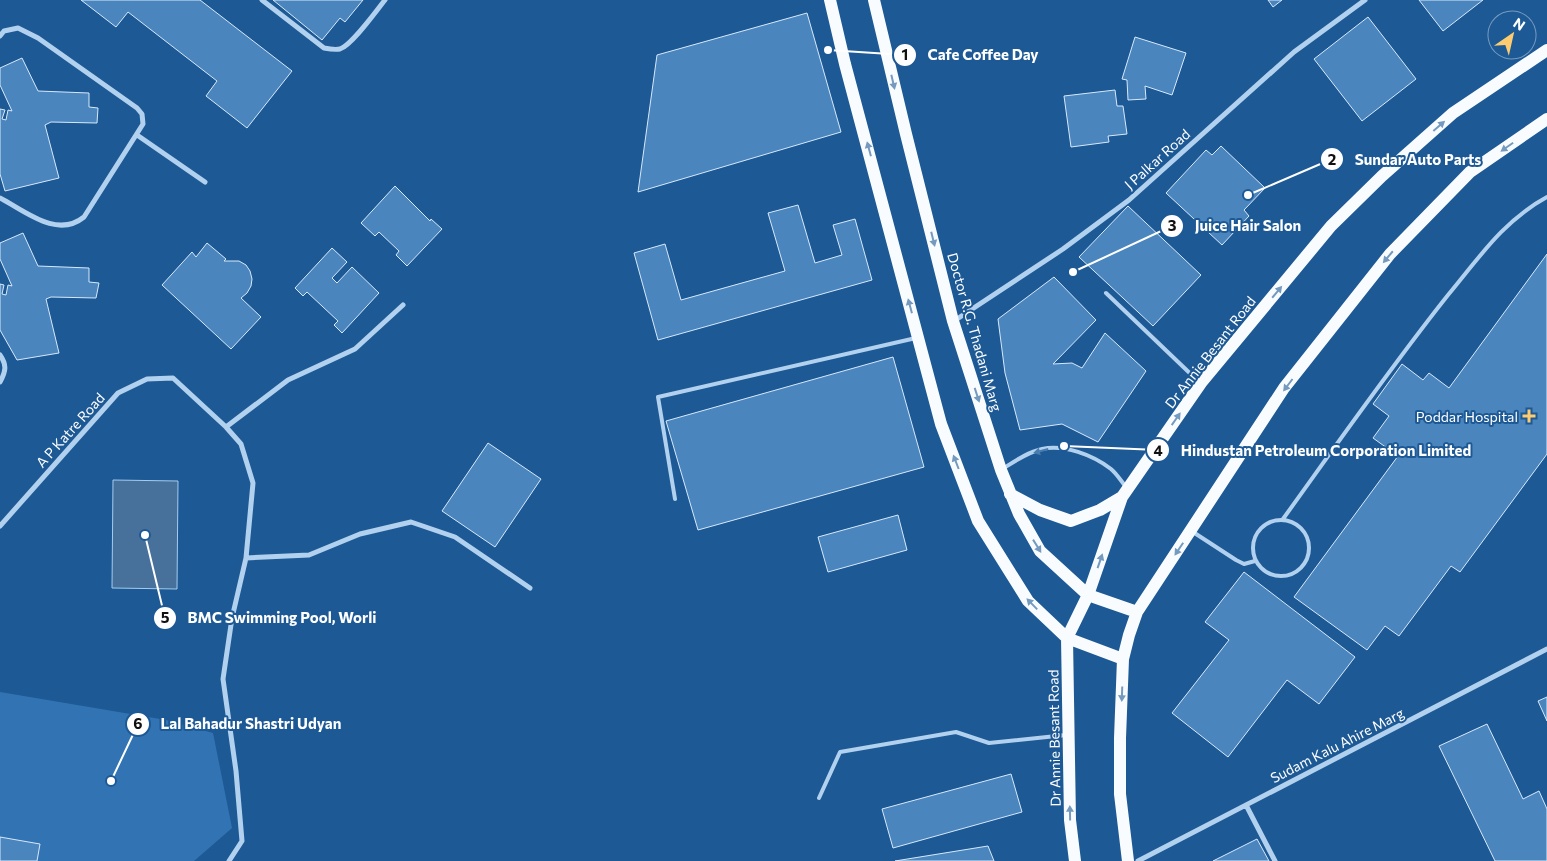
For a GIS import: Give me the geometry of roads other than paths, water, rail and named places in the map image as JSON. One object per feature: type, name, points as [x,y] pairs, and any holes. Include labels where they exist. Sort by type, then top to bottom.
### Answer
[{"type":"main road","points":[[830,0],[845,64],[941,424],[978,521],[1028,601],[1067,638],[1123,659]]},
{"type":"main road","name":"Doctor R.G. Thadani Marg","points":[[874,0],[954,321],[1010,494],[1040,552],[1088,595],[1137,612]]},
{"type":"main road","name":"Dr Annie Besant Road","points":[[1075,861],[1070,820],[1067,638],[1088,595],[1125,493],[1201,383],[1331,226],[1382,176],[1453,113],[1547,50]]},
{"type":"main road","points":[[1128,861],[1120,794],[1120,738],[1123,659],[1137,612],[1284,388],[1390,254],[1470,172],[1547,119]]},
{"type":"main road","points":[[1010,494],[1040,510],[1071,521],[1100,510],[1125,493]]},
{"type":"street","points":[[262,0],[324,48],[333,50],[341,48],[351,40],[385,0]]},
{"type":"street","name":"J Palkar Road","points":[[954,321],[1063,249],[1129,200],[1294,52],[1365,0]]},
{"type":"street","points":[[0,36],[4,31],[18,28],[38,38],[137,108],[142,114],[143,124],[84,217],[76,224],[66,226],[50,224],[0,198]]},
{"type":"street","points":[[137,135],[205,182]]},
{"type":"street","points":[[229,861],[242,841],[236,771],[223,679],[232,618],[246,558],[253,483],[241,444],[226,427],[288,380],[355,349],[403,305]]},
{"type":"street","points":[[0,355],[6,365],[5,373],[0,382]]},
{"type":"street","name":"A P Katre Road","points":[[0,526],[118,393],[147,379],[172,378],[226,427]]},
{"type":"street","points":[[246,558],[309,555],[360,534],[411,522],[456,537],[530,588]]},
{"type":"street","name":"Sudam Kalu Ahire Marg","points":[[1138,861],[1547,649]]},
{"type":"street","points":[[1246,805],[1275,861]]},
{"type":"lane","points":[[1283,519],[1412,340],[1497,234],[1515,218],[1547,197]]},
{"type":"lane","points":[[1106,293],[1201,383]]},
{"type":"lane","points":[[675,499],[658,397],[918,338]]},
{"type":"lane","points":[[1001,470],[1023,456],[1042,449],[1072,450],[1086,454],[1111,469],[1125,493]]},
{"type":"lane","points":[[1283,519],[1294,522],[1303,530],[1309,540],[1310,552],[1306,563],[1297,572],[1286,576],[1274,576],[1263,570],[1255,561],[1252,549],[1254,537],[1261,527],[1271,520],[1283,519]]},
{"type":"lane","points":[[1191,531],[1244,564],[1255,561]]},
{"type":"lane","points":[[820,798],[840,752],[956,732],[989,743],[1068,734]]},
{"type":"place","name":"Cafe Coffee Day","points":[[828,50]]},
{"type":"place","name":"Sundar Auto Parts","points":[[1248,195]]},
{"type":"place","name":"Juice Hair Salon","points":[[1073,272]]},
{"type":"place","name":"Poddar Hospital","points":[[1529,416]]},
{"type":"place","name":"Hindustan Petroleum Corporation Limited","points":[[1064,446]]},
{"type":"place","name":"BMC Swimming Pool, Worli","points":[[145,535]]},
{"type":"place","name":"Lal Bahadur Shastri Udyan","points":[[111,781]]}]
